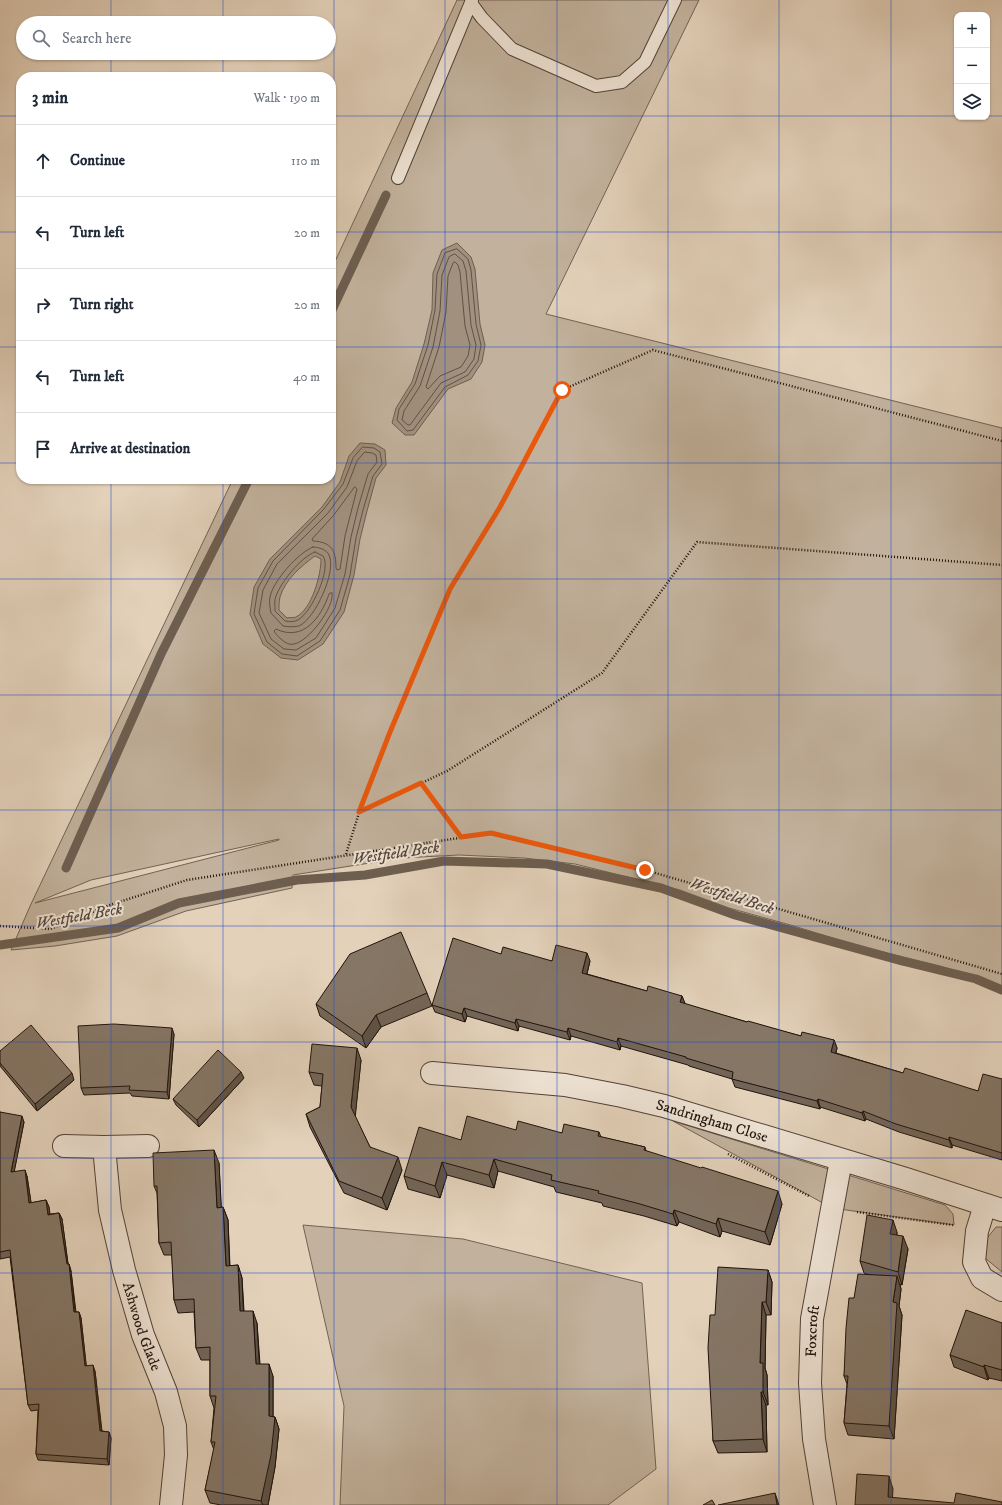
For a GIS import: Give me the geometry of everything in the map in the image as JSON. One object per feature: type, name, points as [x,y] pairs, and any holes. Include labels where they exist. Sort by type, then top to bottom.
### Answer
[{"type":"street","name":"Sandringham Close","points":[[432,1073],[565,1085],[664,1106],[993,1207],[977,1230],[974,1262],[982,1278],[1002,1290]]},
{"type":"street","points":[[64,1146],[148,1146]]},
{"type":"street","name":"Ashwood Glade","points":[[104,1147],[110,1210],[124,1270],[144,1335],[166,1392],[175,1426],[176,1455],[170,1505]]},
{"type":"street","name":"Foxcroft","points":[[824,1505],[814,1439],[811,1404],[810,1383],[812,1319],[841,1160]]},
{"type":"lane","points":[[472,2],[482,18],[512,49],[596,86],[622,82],[645,62],[675,0]]},
{"type":"lane","points":[[398,178],[472,2]]},
{"type":"path","points":[[346,854],[359,812],[390,732],[450,589],[500,507],[562,390],[653,350],[1002,441]]},
{"type":"path","points":[[359,812],[447,771],[602,673],[697,542],[1002,565]]},
{"type":"path","points":[[421,783],[461,837]]},
{"type":"path","points":[[0,926],[50,929],[110,905],[187,880],[346,854],[491,833],[645,870],[1002,974]]},
{"type":"shaded area","points":[[457,0],[699,0],[546,314],[1002,428],[1002,986],[940,966],[855,945],[729,908],[680,890],[575,864],[524,858],[459,855],[402,858],[293,875],[292,888],[186,911],[117,936],[55,946],[11,950],[31,904],[231,484],[336,484],[336,259]],"holes":[[[279,839],[279,840],[35,903],[91,880]]]},
{"type":"shaded area","points":[[673,1121],[945,1205],[953,1214],[954,1225],[832,1208]]},
{"type":"shaded area","points":[[303,1225],[463,1239],[642,1283],[656,1469],[608,1505],[340,1505],[344,1406]]},
{"type":"shaded area","points":[[996,1227],[1002,1227],[1002,1272],[985,1258],[984,1242]]},
{"type":"water","points":[[457,243],[471,257],[475,269],[480,324],[485,345],[482,362],[471,379],[448,389],[414,435],[405,435],[392,423],[396,408],[412,382],[424,344],[432,310],[433,273],[442,250]]},
{"type":"water","points":[[360,443],[375,444],[385,450],[386,465],[376,478],[360,539],[354,575],[344,612],[323,644],[298,660],[281,658],[263,644],[250,614],[254,587],[270,559],[322,507],[340,482],[349,456]],"holes":[[[315,556],[321,559],[317,582],[307,607],[296,617],[287,618],[279,610],[279,602],[282,591],[290,579],[304,564]]]},
{"type":"building","points":[[401,932],[427,993],[376,1015],[362,1036],[316,1004],[350,954]]},
{"type":"building","points":[[453,938],[501,954],[503,947],[552,961],[556,945],[587,953],[582,973],[647,991],[648,986],[682,996],[680,1002],[747,1022],[748,1021],[801,1036],[802,1032],[834,1040],[831,1052],[903,1073],[905,1068],[978,1091],[983,1074],[1002,1079],[1002,1153],[949,1137],[949,1140],[896,1124],[863,1111],[862,1113],[818,1099],[817,1101],[732,1079],[733,1072],[618,1038],[617,1042],[568,1028],[567,1032],[516,1019],[515,1023],[464,1008],[462,1014],[432,1005]]},
{"type":"building","points":[[114,1024],[172,1028],[167,1092],[129,1090],[130,1086],[81,1088],[78,1026]]},
{"type":"building","points":[[31,1025],[72,1073],[35,1104],[0,1063],[0,1051]]},
{"type":"building","points":[[312,1044],[357,1048],[351,1107],[370,1147],[398,1157],[382,1198],[339,1181],[306,1114],[320,1107],[323,1074],[309,1072]]},
{"type":"building","points":[[218,1050],[241,1072],[197,1120],[173,1099]]},
{"type":"building","points":[[0,1112],[22,1116],[11,1172],[25,1170],[29,1203],[46,1200],[48,1215],[59,1213],[67,1264],[69,1264],[74,1312],[79,1312],[85,1366],[93,1365],[100,1431],[109,1432],[107,1459],[36,1454],[39,1404],[28,1405],[10,1250],[0,1252]]},
{"type":"building","points":[[467,1116],[516,1130],[518,1121],[562,1133],[564,1124],[599,1132],[598,1136],[645,1147],[644,1150],[778,1191],[765,1232],[718,1218],[716,1224],[674,1210],[673,1214],[598,1193],[599,1191],[551,1180],[552,1175],[494,1159],[489,1175],[442,1162],[435,1186],[404,1176],[419,1127],[461,1140]]},
{"type":"building","points":[[214,1150],[217,1208],[223,1207],[226,1266],[238,1265],[240,1311],[253,1311],[256,1364],[269,1364],[269,1416],[275,1417],[271,1455],[261,1501],[205,1490],[215,1442],[211,1442],[216,1396],[210,1396],[210,1347],[196,1348],[194,1299],[174,1300],[171,1242],[159,1243],[157,1186],[154,1186],[153,1153]]},
{"type":"building","points":[[867,1215],[893,1220],[890,1234],[903,1236],[898,1272],[860,1261]]},
{"type":"building","points":[[718,1267],[768,1270],[766,1302],[762,1302],[760,1363],[763,1363],[763,1392],[761,1392],[763,1439],[713,1441],[708,1348],[710,1315],[715,1315]]},
{"type":"building","points":[[858,1274],[897,1276],[893,1302],[897,1303],[889,1426],[844,1423],[848,1376],[844,1376],[846,1328],[849,1298],[854,1298]]},
{"type":"building","points":[[966,1310],[1002,1323],[1002,1370],[984,1365],[984,1367],[950,1355]]},
{"type":"building","points":[[857,1474],[889,1476],[888,1497],[954,1503],[956,1493],[1002,1502],[1002,1505],[855,1505]]},
{"type":"building","points":[[775,1493],[777,1505],[718,1505]]},
{"type":"building","points":[[712,1500],[715,1505],[703,1505]]},
{"type":"waterway","points":[[336,301],[386,195]]},
{"type":"waterway","points":[[66,868],[161,654],[246,484]]},
{"type":"waterway","name":"Westfield Beck","points":[[0,945],[118,928],[179,903],[297,880],[365,875],[444,861],[547,864],[661,888],[735,915],[902,961],[976,979],[1002,990]]},
{"type":"route","points":[[562,390],[500,507],[450,589],[390,732],[359,812],[421,783],[461,837],[491,833],[645,870]]}]
